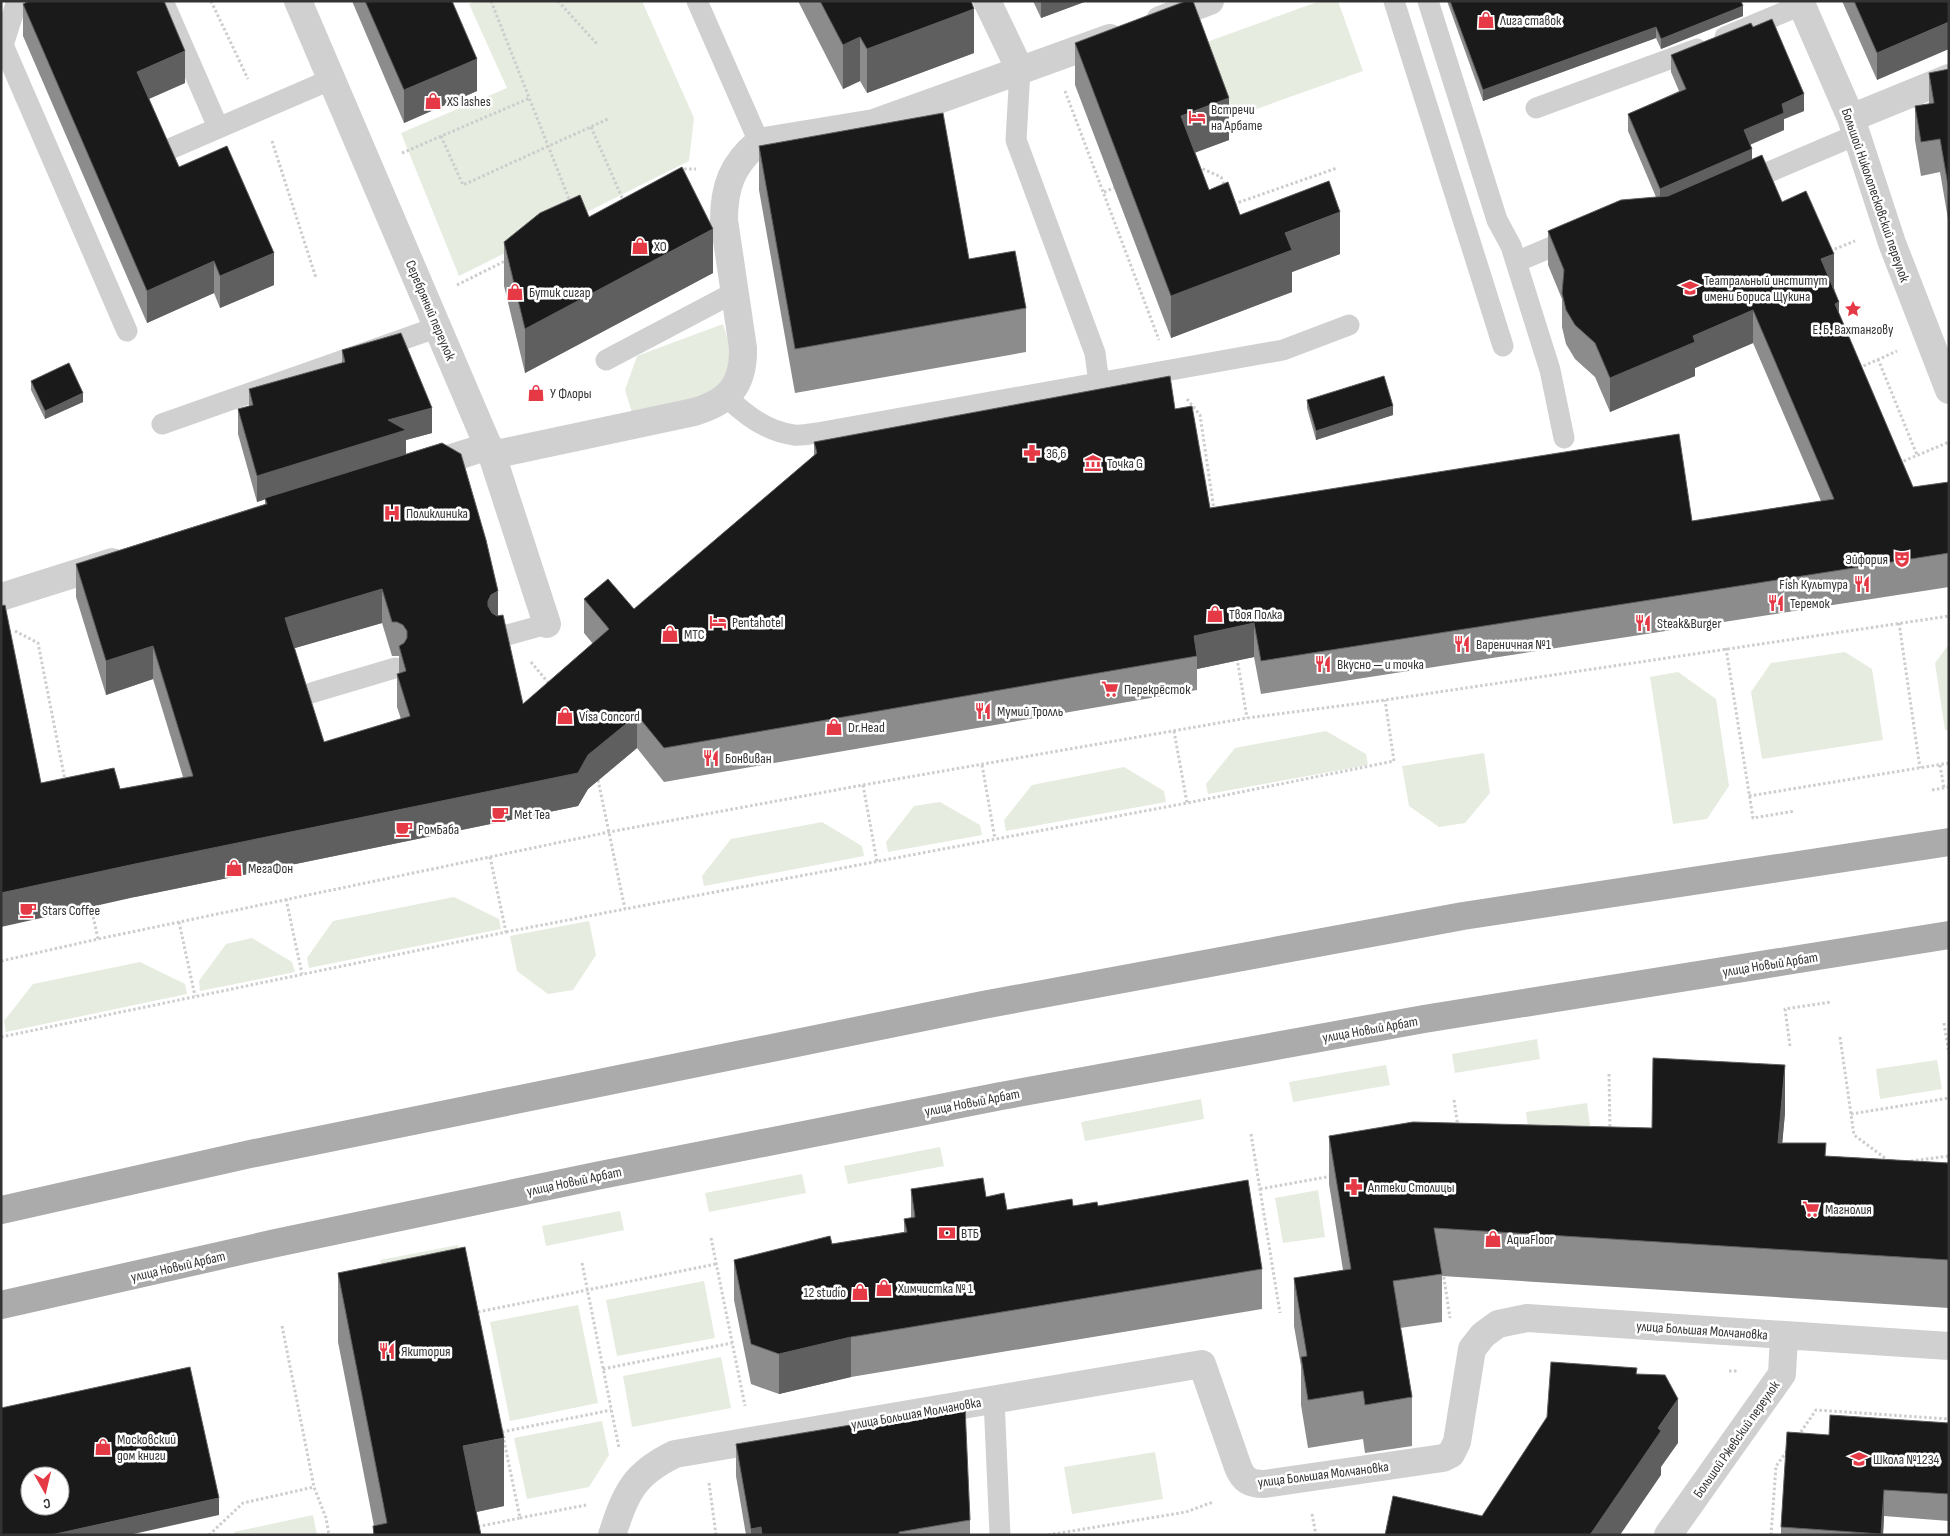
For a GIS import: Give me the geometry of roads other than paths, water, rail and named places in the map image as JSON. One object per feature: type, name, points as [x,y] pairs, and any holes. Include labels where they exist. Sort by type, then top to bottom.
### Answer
[{"type":"main road","points":[[1,1210],[255,1152],[983,1005],[1463,916],[1949,842]]},
{"type":"main road","name":"улица Новый Арбат","points":[[1,1305],[548,1186],[1001,1096],[1424,1019],[1949,935]]},
{"type":"street","name":"Серебряный переулок","points":[[298,1],[491,450],[547,624]]},
{"type":"street","points":[[987,1],[1020,70]]},
{"type":"street","points":[[404,473],[491,450],[694,412],[712,407],[727,398],[737,381],[744,363],[724,220],[724,207],[728,183],[736,167],[759,142],[874,124],[1210,1]]},
{"type":"street","name":"Большой Николопесковский переулок","points":[[1800,3],[1853,127],[1892,243],[1949,390]]},
{"type":"street","points":[[1853,127],[1949,78]]},
{"type":"street","points":[[1,597],[132,556]]},
{"type":"street","name":"улица Большая Молчановка","points":[[612,1535],[624,1498],[638,1478],[657,1463],[675,1454],[1202,1364],[1241,1475],[1247,1482],[1264,1484],[1443,1458],[1451,1454],[1458,1442],[1472,1349],[1483,1335],[1498,1324],[1527,1318],[1949,1346]]},
{"type":"street","name":"Большой Ржевский переулок","points":[[1674,1532],[1782,1374],[1784,1336]]},
{"type":"lane","points":[[17,1],[3,45],[127,331]]},
{"type":"lane","points":[[163,1],[218,127]]},
{"type":"lane","points":[[697,1],[759,142]]},
{"type":"lane","points":[[1394,1],[1503,346]]},
{"type":"lane","points":[[1428,1],[1497,220],[1511,246],[1550,370],[1564,438]]},
{"type":"lane","points":[[1536,108],[1683,55],[1800,3]]},
{"type":"lane","points":[[1020,70],[1016,140],[1095,353],[1099,383]]},
{"type":"lane","points":[[172,148],[332,79]]},
{"type":"lane","points":[[1726,191],[1853,127]]},
{"type":"lane","points":[[1516,262],[1595,229]]},
{"type":"lane","points":[[606,360],[735,292]]},
{"type":"lane","points":[[727,398],[746,416],[767,427],[794,435],[817,433],[1283,350],[1349,325]]},
{"type":"lane","points":[[162,424],[438,327]]},
{"type":"lane","points":[[500,637],[547,624]]},
{"type":"lane","points":[[311,693],[395,668]]},
{"type":"lane","points":[[994,1399],[1000,1535]]},
{"type":"place","name":"Лига ставок","points":[[1486,20]]},
{"type":"place","name":"XS lashes","points":[[433,101]]},
{"type":"place","name":"Встречи на Арбате","points":[[1197,117]]},
{"type":"place","name":"ХО","points":[[640,246]]},
{"type":"place","name":"Театральный институт имени Бориса Щукина","points":[[1690,288]]},
{"type":"place","name":"Бутик сигар","points":[[515,292]]},
{"type":"place","name":"Е. Б. Вахтангову","points":[[1853,309]]},
{"type":"place","name":"У Флоры","points":[[536,393]]},
{"type":"place","name":"36,6","points":[[1032,453]]},
{"type":"place","name":"Точка G","points":[[1093,463]]},
{"type":"place","name":"Поликлиника","points":[[392,513]]},
{"type":"place","name":"Эйфория","points":[[1902,559]]},
{"type":"place","name":"Fish Культура","points":[[1862,584]]},
{"type":"place","name":"Теремок","points":[[1776,603]]},
{"type":"place","name":"Твоя Полка","points":[[1215,614]]},
{"type":"place","name":"Pentahotel","points":[[718,622]]},
{"type":"place","name":"Steak&Burger","points":[[1643,623]]},
{"type":"place","name":"МТС","points":[[670,634]]},
{"type":"place","name":"Вареничная №1","points":[[1462,644]]},
{"type":"place","name":"Вкусно — и точка","points":[[1323,664]]},
{"type":"place","name":"Перекрёсток","points":[[1110,689]]},
{"type":"place","name":"Мумий Тролль","points":[[983,711]]},
{"type":"place","name":"Visa Concord","points":[[565,716]]},
{"type":"place","name":"Dr.Head","points":[[834,727]]},
{"type":"place","name":"Бонвиван","points":[[711,758]]},
{"type":"place","name":"Met Tea","points":[[500,814]]},
{"type":"place","name":"РомБаба","points":[[404,829]]},
{"type":"place","name":"МегаФон","points":[[234,868]]},
{"type":"place","name":"Stars Coffee","points":[[28,910]]},
{"type":"place","name":"Аптеки Столицы","points":[[1354,1187]]},
{"type":"place","name":"Магнолия","points":[[1811,1209]]},
{"type":"place","name":"ВТБ","points":[[947,1233]]},
{"type":"place","name":"AquaFloor","points":[[1493,1239]]},
{"type":"place","name":"Химчистка № 1","points":[[884,1288]]},
{"type":"place","name":"12 studio","points":[[860,1292]]},
{"type":"place","name":"Якитория","points":[[387,1351]]},
{"type":"place","name":"Московский дом книги","points":[[103,1447]]},
{"type":"place","name":"Школа №1234","points":[[1859,1459]]}]
